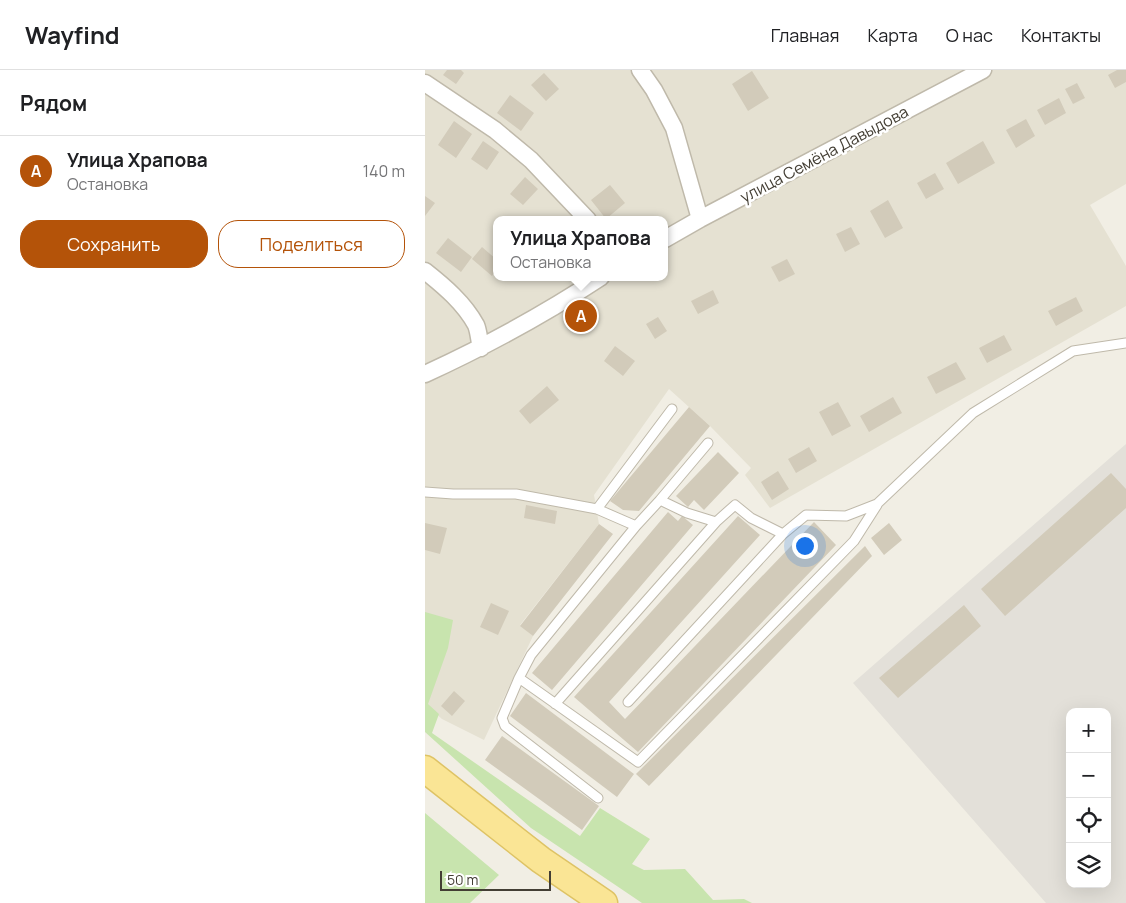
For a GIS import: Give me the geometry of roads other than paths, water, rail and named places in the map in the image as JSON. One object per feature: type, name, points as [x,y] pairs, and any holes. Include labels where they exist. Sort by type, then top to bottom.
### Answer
[{"type":"main road","points":[[425,769],[541,860],[604,903]]},
{"type":"street","points":[[640,70],[654,90],[674,128],[700,219]]},
{"type":"street","name":"улица Семёна Давыдова","points":[[668,237],[983,70]]},
{"type":"street","points":[[425,83],[495,130],[523,154],[584,216]]},
{"type":"street","points":[[425,271],[448,290],[469,315],[477,327],[481,348]]},
{"type":"street","points":[[425,374],[481,348],[595,281]]},
{"type":"lane","points":[[519,678],[637,762],[854,541],[877,504],[973,413],[1073,351],[1126,343]]},
{"type":"lane","points":[[597,509],[672,409]]},
{"type":"lane","points":[[598,798],[505,726],[502,718],[531,655],[636,526],[708,443]]},
{"type":"lane","points":[[425,492],[517,494],[597,509],[636,526]]},
{"type":"lane","points":[[660,500],[687,513],[716,522]]},
{"type":"lane","points":[[628,702],[783,534],[806,515],[846,516],[877,504]]},
{"type":"lane","points":[[555,704],[716,522],[735,505],[751,518],[783,534]]},
{"type":"place","name":"Улица Храпова","points":[[581,316]]}]
